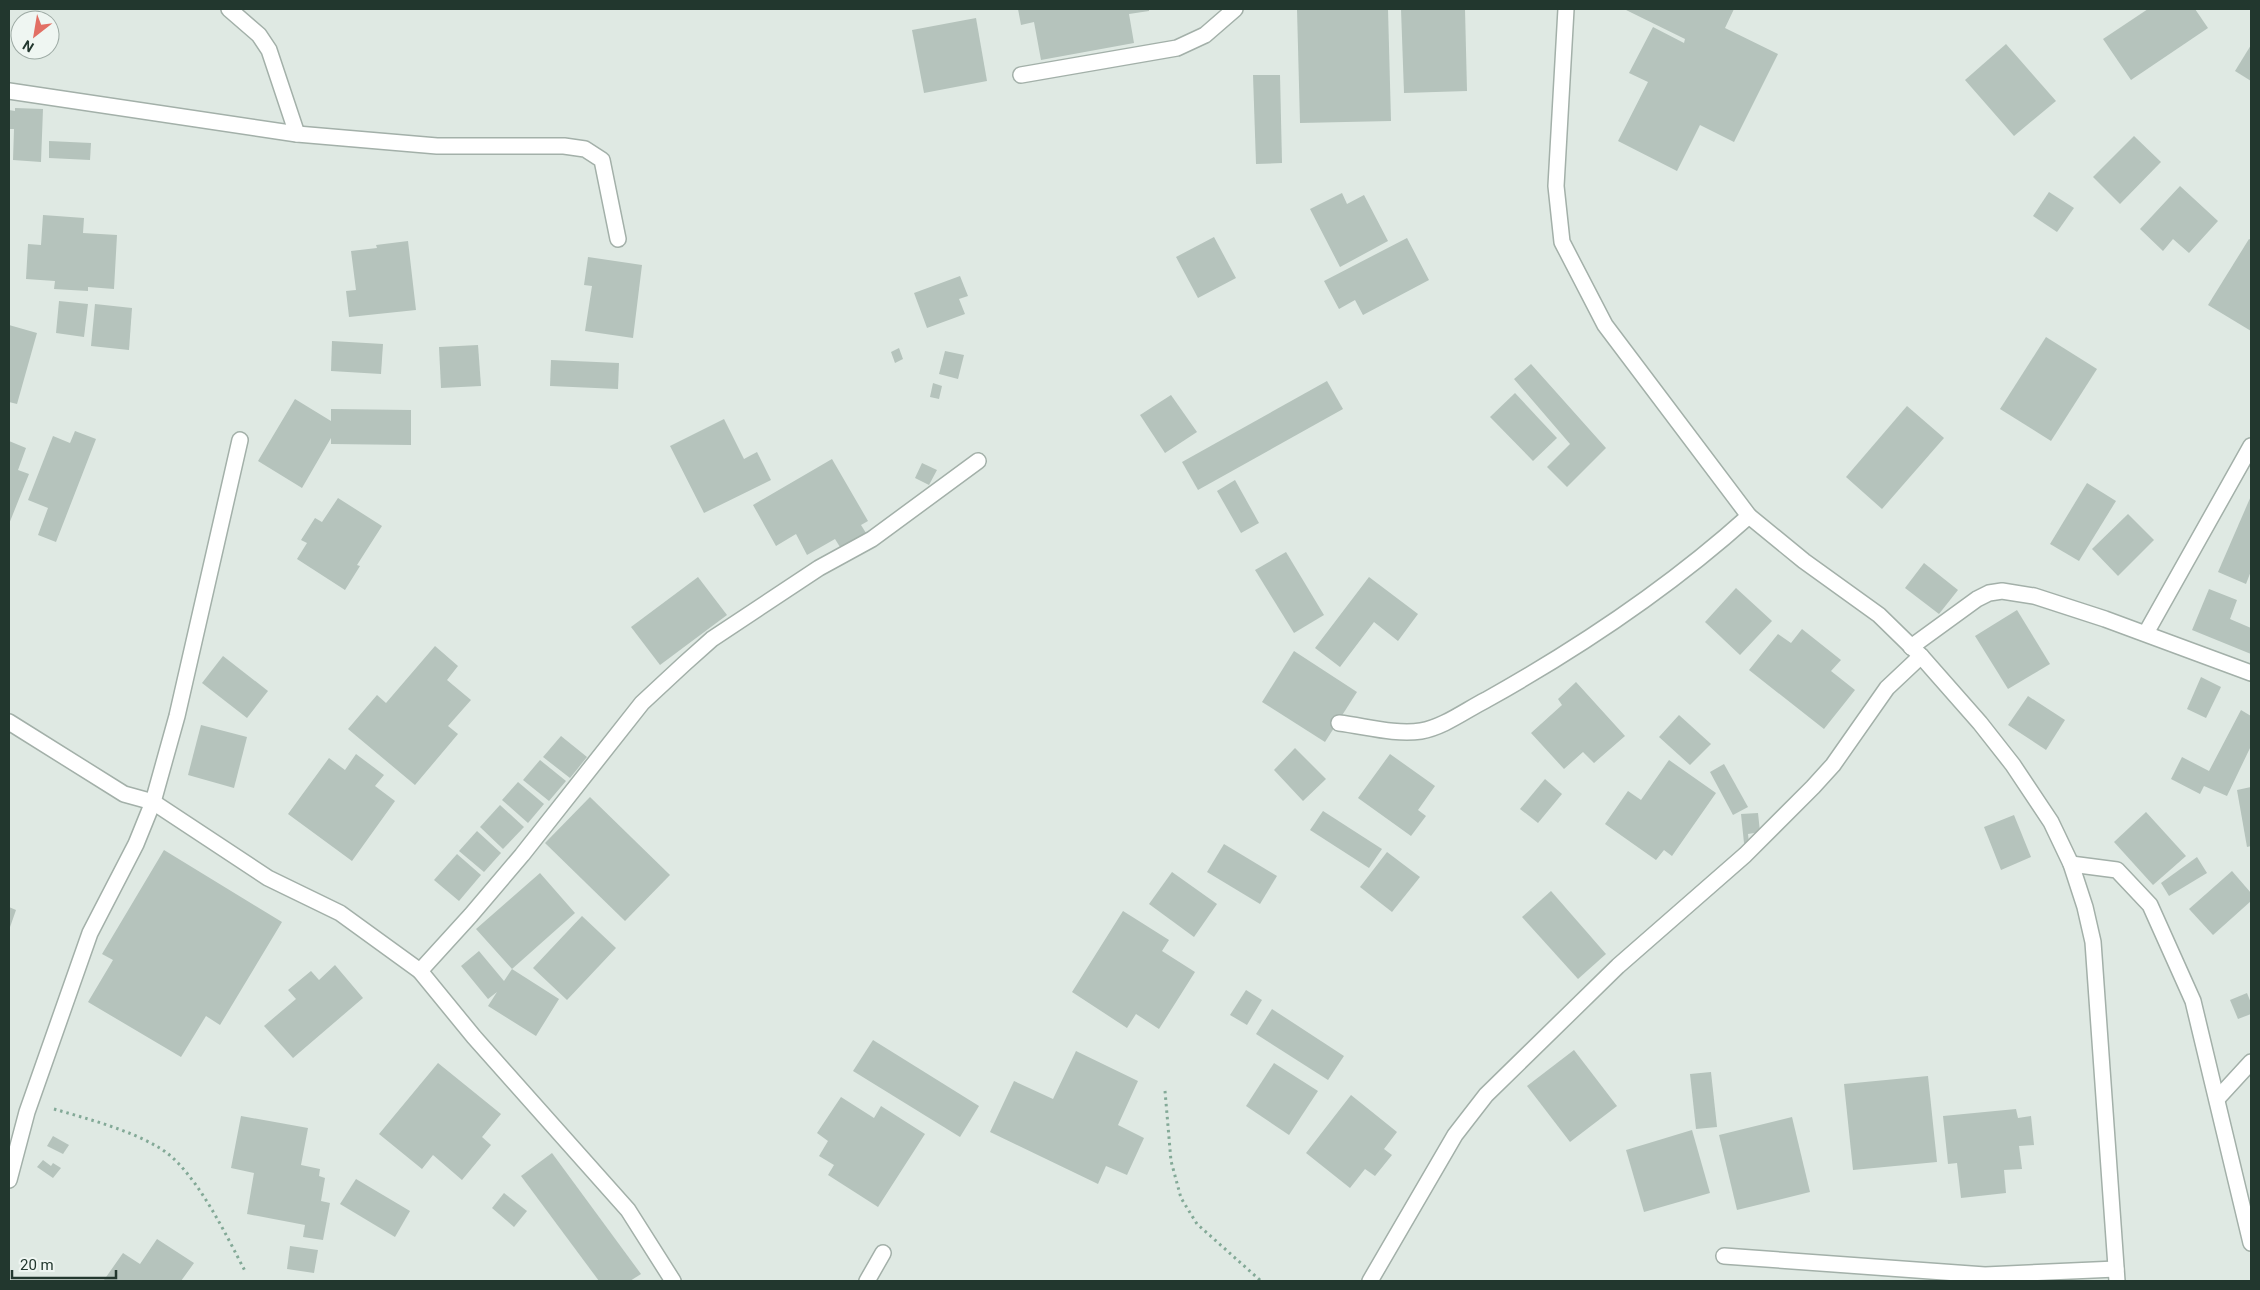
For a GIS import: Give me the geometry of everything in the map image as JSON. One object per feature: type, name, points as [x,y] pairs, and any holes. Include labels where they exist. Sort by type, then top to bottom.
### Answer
[{"type":"street","points":[[229,9],[259,35],[269,50],[297,134]]},
{"type":"street","points":[[1021,75],[1177,48],[1205,35],[1235,9]]},
{"type":"street","points":[[1566,9],[1556,186],[1562,242],[1605,325],[1749,516],[1804,561],[1879,616],[1916,652],[1980,722],[2013,765],[2051,822],[2070,864],[2085,907],[2093,942],[2116,1275],[1985,1275],[1724,1256]]},
{"type":"street","points":[[9,91],[297,134],[438,146],[564,146],[586,149],[595,153],[602,160],[618,239]]},
{"type":"street","points":[[9,1180],[32,1102],[90,933],[136,844],[153,802],[178,716],[240,440]]},
{"type":"street","points":[[2146,633],[2251,446]]},
{"type":"street","points":[[420,971],[471,916],[522,855],[642,703],[684,664],[712,639],[820,568],[872,539],[978,461]]},
{"type":"street","points":[[1339,722],[1409,732],[1424,730],[1448,720],[1520,681],[1592,635],[1683,571],[1713,548],[1749,516]]},
{"type":"street","points":[[1370,1281],[1455,1135],[1486,1094],[1618,966],[1745,855],[1799,801],[1833,765],[1887,688],[1916,652],[1978,599],[1989,593],[2002,591],[2034,596],[2146,633],[2251,673]]},
{"type":"street","points":[[9,722],[124,794],[153,802],[268,878],[340,913],[420,971],[474,1037],[628,1210],[673,1281]]},
{"type":"street","points":[[2070,864],[2117,870],[2150,905],[2193,1001],[2251,1243]]},
{"type":"street","points":[[2216,1099],[2251,1062]]},
{"type":"street","points":[[868,1281],[883,1253]]},
{"type":"path","points":[[1165,1091],[1171,1161],[1181,1198],[1197,1224],[1260,1281]]},
{"type":"path","points":[[32,1102],[80,1116],[160,1147],[176,1161],[210,1205],[245,1271]]},
{"type":"building","points":[[1018,9],[1149,9],[1149,11],[1129,14],[1134,43],[1041,60],[1034,22],[1021,25]]},
{"type":"building","points":[[1297,9],[1388,9],[1391,121],[1300,123]]},
{"type":"building","points":[[1401,9],[1465,9],[1467,91],[1404,93]]},
{"type":"building","points":[[1624,9],[1734,9],[1725,28],[1778,54],[1734,142],[1700,125],[1677,171],[1618,141],[1648,82],[1629,73],[1653,27],[1684,43],[1685,39]]},
{"type":"building","points":[[2148,9],[2195,9],[2208,28],[2131,80],[2103,39]]},
{"type":"building","points":[[976,18],[987,81],[924,93],[912,30]]},
{"type":"building","points":[[2006,44],[2056,101],[2014,136],[1965,80]]},
{"type":"building","points":[[2251,45],[2251,81],[2235,71]]},
{"type":"building","points":[[1253,75],[1280,75],[1282,163],[1256,164]]},
{"type":"building","points":[[15,108],[43,109],[41,162],[13,160],[14,129],[9,129],[9,110],[15,111]]},
{"type":"building","points":[[2134,136],[2161,162],[2120,204],[2093,177]]},
{"type":"building","points":[[49,141],[91,143],[90,160],[49,158]]},
{"type":"building","points":[[2180,186],[2218,221],[2189,253],[2173,239],[2163,251],[2140,229]]},
{"type":"building","points":[[2049,192],[2074,208],[2057,232],[2033,216]]},
{"type":"building","points":[[1342,193],[1347,204],[1364,195],[1388,241],[1340,267],[1310,209]]},
{"type":"building","points":[[43,215],[84,218],[83,233],[117,235],[114,289],[88,287],[88,291],[54,289],[55,281],[26,279],[28,244],[41,245]]},
{"type":"building","points":[[1214,237],[1236,278],[1198,298],[1176,257]]},
{"type":"building","points":[[1407,238],[1429,280],[1363,315],[1355,300],[1339,309],[1324,281]]},
{"type":"building","points":[[2249,239],[2251,240],[2251,331],[2208,305]]},
{"type":"building","points":[[408,241],[416,310],[349,317],[346,291],[356,290],[351,251],[377,248],[376,245]]},
{"type":"building","points":[[588,257],[642,265],[633,338],[585,331],[592,286],[584,285]]},
{"type":"building","points":[[960,276],[968,296],[959,299],[965,314],[927,328],[914,293]]},
{"type":"building","points":[[59,301],[88,304],[84,337],[56,333]]},
{"type":"building","points":[[95,304],[132,308],[129,350],[91,346]]},
{"type":"building","points":[[9,325],[37,333],[17,404],[9,402]]},
{"type":"building","points":[[2046,337],[2097,369],[2051,441],[2000,409]]},
{"type":"building","points":[[332,341],[383,344],[381,374],[331,371]]},
{"type":"building","points":[[478,345],[481,386],[441,388],[439,347]]},
{"type":"building","points":[[899,348],[903,359],[895,363],[891,352]]},
{"type":"building","points":[[945,351],[964,355],[958,379],[939,374]]},
{"type":"building","points":[[551,360],[619,363],[618,389],[550,386]]},
{"type":"building","points":[[1531,364],[1606,448],[1567,487],[1547,467],[1570,444],[1514,379]]},
{"type":"building","points":[[1327,381],[1343,409],[1198,490],[1182,462]]},
{"type":"building","points":[[933,383],[942,386],[939,399],[930,397]]},
{"type":"building","points":[[1515,393],[1557,438],[1533,461],[1490,417]]},
{"type":"building","points":[[1171,395],[1197,432],[1165,453],[1140,415]]},
{"type":"building","points":[[295,399],[331,421],[331,409],[411,410],[411,445],[331,444],[331,438],[302,488],[258,461]]},
{"type":"building","points":[[1907,406],[1944,438],[1882,509],[1846,477]]},
{"type":"building","points":[[724,419],[744,459],[757,452],[771,480],[704,513],[670,446]]},
{"type":"building","points":[[75,431],[96,439],[56,542],[38,535],[48,508],[28,500],[53,436],[70,443]]},
{"type":"building","points":[[9,441],[26,448],[18,470],[29,474],[9,524]]},
{"type":"building","points":[[832,459],[868,521],[861,525],[866,533],[840,547],[835,539],[807,555],[796,534],[776,546],[753,505]]},
{"type":"building","points":[[922,463],[937,470],[929,485],[915,478]]},
{"type":"building","points":[[1235,480],[1259,523],[1241,533],[1217,491]]},
{"type":"building","points":[[2087,483],[2116,501],[2079,561],[2050,544]]},
{"type":"building","points":[[2251,496],[2251,571],[2246,584],[2218,572]]},
{"type":"building","points":[[338,498],[382,526],[357,565],[360,566],[345,590],[297,559],[307,543],[301,540],[315,518],[322,522]]},
{"type":"building","points":[[2128,514],[2154,540],[2118,576],[2092,549]]},
{"type":"building","points":[[1286,552],[1324,615],[1294,633],[1255,570]]},
{"type":"building","points":[[1924,563],[1958,590],[1939,614],[1905,588]]},
{"type":"building","points":[[698,577],[727,615],[660,665],[631,627]]},
{"type":"building","points":[[1369,577],[1418,614],[1398,641],[1374,622],[1340,667],[1315,648]]},
{"type":"building","points":[[1736,588],[1772,621],[1740,655],[1705,622]]},
{"type":"building","points":[[2209,589],[2237,600],[2230,619],[2251,628],[2251,654],[2192,630]]},
{"type":"building","points":[[2017,610],[2050,664],[2008,689],[1975,636]]},
{"type":"building","points":[[1802,629],[1841,660],[1831,671],[1855,690],[1824,729],[1749,670],[1778,634],[1791,643]]},
{"type":"building","points":[[435,646],[458,666],[447,680],[471,700],[448,726],[458,734],[415,785],[348,729],[377,695],[386,703]]},
{"type":"building","points":[[1294,651],[1357,692],[1325,742],[1262,702]]},
{"type":"building","points":[[223,656],[268,691],[247,718],[202,683]]},
{"type":"building","points":[[2201,677],[2221,687],[2206,718],[2187,709]]},
{"type":"building","points":[[1576,682],[1625,736],[1594,763],[1583,752],[1564,769],[1531,733],[1562,705],[1558,699]]},
{"type":"building","points":[[2028,696],[2065,720],[2046,750],[2008,725]]},
{"type":"building","points":[[2241,710],[2251,716],[2251,746],[2227,796],[2204,786],[2200,794],[2171,779],[2182,757],[2209,771]]},
{"type":"building","points":[[1679,715],[1711,744],[1690,765],[1659,737]]},
{"type":"building","points":[[201,725],[247,737],[234,788],[188,775]]},
{"type":"building","points":[[561,736],[587,757],[570,778],[543,757]]},
{"type":"building","points":[[1295,748],[1326,779],[1303,801],[1274,770]]},
{"type":"building","points":[[356,754],[384,775],[375,786],[395,801],[352,861],[288,814],[329,758],[345,770]]},
{"type":"building","points":[[1390,754],[1435,786],[1418,810],[1426,816],[1411,836],[1358,798]]},
{"type":"building","points":[[540,760],[566,781],[549,801],[523,780]]},
{"type":"building","points":[[1669,760],[1716,793],[1672,856],[1664,850],[1656,860],[1605,824],[1628,791],[1641,800]]},
{"type":"building","points":[[1724,764],[1748,807],[1733,815],[1710,772]]},
{"type":"building","points":[[1545,779],[1562,794],[1538,823],[1520,809]]},
{"type":"building","points":[[518,782],[544,804],[528,823],[502,800]]},
{"type":"building","points":[[2251,787],[2251,846],[2247,847],[2237,790]]},
{"type":"building","points":[[590,797],[670,875],[625,921],[545,843]]},
{"type":"building","points":[[500,805],[524,827],[503,849],[480,827]]},
{"type":"building","points":[[1323,811],[1382,849],[1369,868],[1310,830]]},
{"type":"building","points":[[2146,812],[2186,856],[2153,885],[2114,842]]},
{"type":"building","points":[[1758,813],[1760,832],[1748,834],[1749,843],[1744,843],[1741,814]]},
{"type":"building","points":[[2014,815],[2031,857],[2001,870],[1984,827]]},
{"type":"building","points":[[477,831],[501,853],[484,872],[459,851]]},
{"type":"building","points":[[1224,844],[1277,876],[1260,904],[1207,872]]},
{"type":"building","points":[[164,850],[282,922],[220,1025],[206,1016],[181,1057],[88,1002],[113,960],[102,954]]},
{"type":"building","points":[[1387,852],[1420,877],[1392,912],[1360,887]]},
{"type":"building","points":[[457,854],[481,875],[459,901],[434,880]]},
{"type":"building","points":[[2197,857],[2207,873],[2169,896],[2161,883]]},
{"type":"building","points":[[2232,871],[2251,893],[2251,901],[2213,935],[2189,909]]},
{"type":"building","points":[[1172,872],[1217,904],[1194,937],[1149,904]]},
{"type":"building","points":[[540,873],[575,913],[512,969],[476,929]]},
{"type":"building","points":[[1551,891],[1606,954],[1578,979],[1522,917]]},
{"type":"building","points":[[9,907],[16,910],[9,930]]},
{"type":"building","points":[[1123,911],[1169,940],[1162,951],[1195,972],[1159,1029],[1136,1014],[1127,1028],[1072,992]]},
{"type":"building","points":[[582,916],[616,948],[567,1000],[533,968]]},
{"type":"building","points":[[479,951],[504,981],[512,969],[559,999],[536,1036],[488,1006],[497,992],[488,999],[461,966]]},
{"type":"building","points":[[335,965],[363,998],[293,1058],[264,1026],[296,999],[288,990],[311,971],[319,980]]},
{"type":"building","points":[[1246,990],[1262,1000],[1247,1025],[1230,1015]]},
{"type":"building","points":[[2247,993],[2251,1003],[2251,1014],[2238,1019],[2230,1000]]},
{"type":"building","points":[[1272,1009],[1344,1056],[1328,1080],[1256,1034]]},
{"type":"building","points":[[873,1040],[979,1106],[960,1137],[853,1071]]},
{"type":"building","points":[[1574,1050],[1617,1106],[1570,1142],[1527,1086]]},
{"type":"building","points":[[1076,1051],[1138,1081],[1118,1125],[1144,1138],[1127,1175],[1106,1166],[1098,1184],[990,1132],[1014,1081],[1053,1099]]},
{"type":"building","points":[[438,1063],[501,1114],[482,1137],[491,1145],[462,1180],[433,1155],[422,1169],[379,1134]]},
{"type":"building","points":[[1274,1063],[1318,1091],[1289,1135],[1246,1106]]},
{"type":"building","points":[[1711,1072],[1717,1127],[1696,1129],[1690,1074]]},
{"type":"building","points":[[1928,1076],[1937,1162],[1853,1170],[1844,1084]]},
{"type":"building","points":[[1351,1095],[1397,1132],[1384,1149],[1392,1155],[1375,1176],[1365,1169],[1350,1188],[1306,1153]]},
{"type":"building","points":[[841,1097],[874,1118],[881,1106],[925,1134],[878,1207],[828,1175],[834,1165],[819,1156],[828,1141],[817,1133]]},
{"type":"building","points":[[2016,1109],[2018,1118],[2031,1116],[2034,1145],[2019,1146],[2022,1169],[2004,1170],[2006,1193],[1961,1198],[1957,1163],[1948,1164],[1943,1116]]},
{"type":"building","points":[[241,1116],[308,1128],[301,1165],[320,1169],[319,1176],[325,1178],[321,1201],[330,1203],[323,1240],[303,1237],[305,1225],[247,1214],[254,1173],[231,1168]]},
{"type":"building","points":[[1792,1117],[1810,1192],[1737,1210],[1719,1135]]},
{"type":"building","points":[[1692,1130],[1710,1193],[1644,1212],[1626,1150]]},
{"type":"building","points":[[53,1136],[69,1145],[63,1154],[47,1146]]},
{"type":"building","points":[[552,1153],[641,1274],[630,1281],[599,1281],[521,1176]]},
{"type":"building","points":[[43,1160],[51,1166],[53,1163],[61,1168],[53,1178],[37,1167]]},
{"type":"building","points":[[356,1179],[410,1211],[395,1237],[340,1204]]},
{"type":"building","points":[[504,1193],[527,1211],[514,1227],[492,1208]]},
{"type":"building","points":[[157,1239],[194,1263],[181,1281],[104,1280],[123,1253],[140,1264]]},
{"type":"building","points":[[290,1246],[318,1250],[314,1273],[287,1269]]}]
